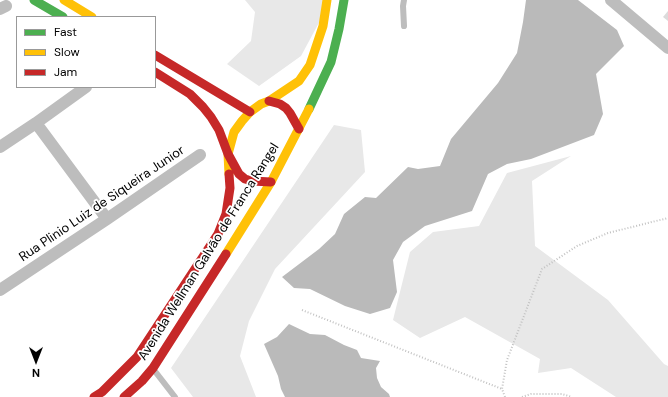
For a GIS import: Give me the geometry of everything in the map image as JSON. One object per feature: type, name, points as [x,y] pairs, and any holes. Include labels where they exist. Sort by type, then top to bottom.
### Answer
[{"type":"main road","points":[[34,0],[61,16]]},
{"type":"main road","points":[[64,0],[90,16]]},
{"type":"main road","name":"Avenida Wellman Galvão de Franca Rangel","points":[[94,397],[102,392],[137,357],[218,234],[226,214],[230,188],[228,154],[234,132],[250,112],[299,81],[310,65],[314,55],[323,26],[327,0]]},
{"type":"main road","name":"Avenida Wellman Galvão de Franca Rangel","points":[[124,397],[142,381],[153,368],[271,182],[315,98],[331,62],[344,0]]},
{"type":"main road","points":[[156,56],[250,112]]},
{"type":"main road","points":[[156,73],[180,86],[203,107],[219,130],[228,154],[239,174],[245,179],[252,181],[271,182]]},
{"type":"main road","points":[[268,101],[280,104],[286,108],[290,112],[299,129]]},
{"type":"street","points":[[610,0],[668,48]]},
{"type":"street","points":[[0,147],[85,88]]},
{"type":"street","points":[[36,123],[107,219]]},
{"type":"street","name":"Rua Plinio Luiz de Siqueira Junior","points":[[0,290],[200,155]]},
{"type":"lane","points":[[404,0],[404,26]]},
{"type":"lane","points":[[153,368],[175,397]]},
{"type":"path","points":[[504,397],[502,389],[507,360],[542,269],[577,246],[608,233],[668,218]]},
{"type":"path","points":[[302,310],[502,389]]},
{"type":"path","points":[[522,397],[531,394],[562,394],[572,397]]},
{"type":"shaded area","points":[[245,0],[323,0],[322,17],[301,56],[259,86],[227,64],[251,41],[255,12]]},
{"type":"shaded area","points":[[526,0],[578,0],[617,30],[624,46],[596,74],[603,114],[594,135],[531,159],[507,164],[488,174],[472,211],[425,226],[403,242],[393,260],[397,292],[390,308],[370,314],[345,306],[310,289],[294,288],[282,277],[319,249],[335,234],[344,214],[365,197],[376,198],[408,167],[418,169],[440,166],[451,139],[498,83],[517,53]]},
{"type":"shaded area","points":[[334,125],[361,130],[365,172],[275,269],[249,321],[240,356],[256,397],[193,397],[171,368]]},
{"type":"shaded area","points":[[571,156],[532,181],[535,246],[608,300],[664,364],[668,366],[668,397],[616,397],[571,368],[538,373],[540,359],[465,317],[420,338],[393,320],[410,252],[433,232],[479,226],[507,173]]},
{"type":"shaded area","points":[[289,324],[310,334],[325,335],[357,350],[361,358],[380,361],[376,368],[377,378],[381,387],[389,394],[390,397],[285,397],[281,389],[278,376],[264,344],[277,337]]},
{"type":"building","points":[[668,11],[668,21],[663,17]]},
{"type":"traffic: fast","points":[[34,0],[61,16]]},
{"type":"traffic: fast","points":[[309,109],[331,62],[344,0]]},
{"type":"traffic: slow","points":[[64,0],[90,16]]},
{"type":"traffic: slow","points":[[229,174],[228,154],[234,132],[242,121],[250,112],[261,104],[269,101],[299,81],[310,65],[323,26],[327,0]]},
{"type":"traffic: slow","points":[[226,254],[271,182],[309,109]]},
{"type":"traffic: jam","points":[[156,56],[250,112]]},
{"type":"traffic: jam","points":[[156,73],[190,94],[203,107],[219,130],[228,154],[239,174],[245,179],[252,181],[271,182]]},
{"type":"traffic: jam","points":[[269,101],[280,104],[286,108],[299,129]]},
{"type":"traffic: jam","points":[[94,397],[102,392],[137,357],[218,234],[226,214],[230,188],[229,174]]},
{"type":"traffic: jam","points":[[124,397],[142,381],[153,368],[226,254]]}]
